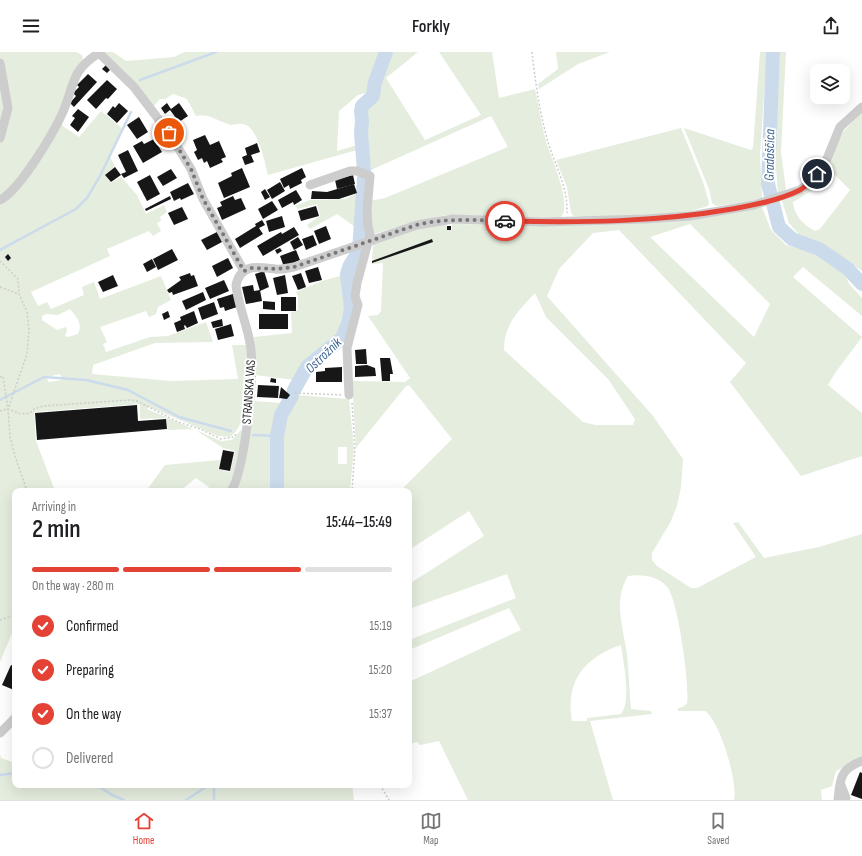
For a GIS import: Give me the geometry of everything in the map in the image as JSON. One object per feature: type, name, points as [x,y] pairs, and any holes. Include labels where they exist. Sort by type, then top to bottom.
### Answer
[{"type":"street","points":[[0,200],[15,189],[56,125],[63,113],[70,87],[78,72],[86,61],[99,53],[134,87],[172,138],[191,169],[203,199],[244,271],[252,268],[277,269],[294,267],[362,243],[434,221],[453,219],[543,222],[567,220],[646,220],[690,216],[754,205],[800,190],[811,182],[824,166],[840,127],[862,107]]},
{"type":"street","points":[[0,63],[8,108],[0,138]]},
{"type":"street","points":[[310,185],[350,171],[357,171],[370,176],[367,210],[370,235],[362,243],[355,296],[358,305],[347,348],[349,395]]},
{"type":"street","name":"STRANSKA VAS","points":[[232,488],[240,469],[251,389],[251,350],[236,285],[238,277],[244,271]]},
{"type":"street","points":[[0,733],[12,721]]},
{"type":"street","points":[[842,799],[842,774],[846,769],[862,761]]},
{"type":"path","points":[[532,52],[534,74],[545,130],[566,194],[567,220]]},
{"type":"path","points":[[0,261],[18,279],[20,294],[27,312],[29,330],[27,354],[8,409]]},
{"type":"path","points":[[0,287],[20,294]]},
{"type":"path","points":[[0,377],[4,376],[6,384],[10,437],[26,488]]},
{"type":"path","points":[[295,393],[349,395],[352,405],[355,447],[352,488]]},
{"type":"path","points":[[0,411],[8,409],[21,414],[30,413],[34,409],[43,406],[130,400],[137,401],[178,422],[200,429],[221,439],[234,437],[239,430]]},
{"type":"path","points":[[0,620],[12,616]]},
{"type":"path","points":[[382,788],[389,800]]},
{"type":"green space","points":[[0,52],[76,52],[82,55],[84,65],[60,124],[79,137],[101,111],[122,128],[110,157],[115,166],[105,175],[111,183],[121,177],[137,195],[146,214],[164,205],[167,212],[160,217],[161,221],[157,223],[161,231],[153,236],[149,231],[107,249],[110,256],[31,292],[38,306],[47,302],[51,309],[84,295],[82,287],[94,282],[100,299],[161,276],[171,300],[158,307],[156,314],[149,317],[146,311],[100,327],[107,342],[103,344],[106,352],[150,337],[168,336],[206,322],[213,342],[155,343],[93,365],[92,374],[171,381],[238,379],[232,345],[247,345],[247,394],[242,420],[237,430],[230,437],[218,436],[149,407],[147,409],[193,429],[168,430],[166,418],[140,419],[140,404],[34,412],[36,441],[54,488],[12,488],[12,633],[0,662]],"holes":[[[70,309],[80,324],[78,334],[68,337],[65,336],[67,330],[66,327],[57,330],[42,320],[42,316],[46,314],[58,315]],[[60,374],[62,380],[49,382],[47,377]]]},
{"type":"green space","points":[[102,52],[113,52],[126,61],[174,57],[184,52],[418,52],[386,78],[425,140],[481,115],[439,52],[492,52],[499,98],[535,89],[544,135],[563,191],[564,210],[561,217],[556,218],[446,215],[374,234],[372,231],[370,201],[385,198],[508,147],[491,116],[371,170],[357,167],[357,150],[268,175],[257,138],[248,126],[243,124],[228,124],[207,116],[196,116],[187,99],[173,94],[165,99],[160,99],[153,107]],"holes":[[[365,93],[368,96],[360,107],[358,113],[357,145],[337,151],[339,111],[358,95]]]},
{"type":"green space","points":[[556,52],[610,52],[578,64],[539,89],[538,84],[558,69]]},
{"type":"green space","points":[[760,52],[767,52],[760,154],[762,198],[747,202],[716,206],[712,203],[709,189],[684,128],[751,150],[753,148]]},
{"type":"green space","points":[[780,52],[786,52],[781,152],[786,190],[778,193],[775,156]]},
{"type":"green space","points":[[862,112],[862,271],[826,246],[801,237],[789,223],[782,201],[805,192],[821,177],[844,131]],"holes":[[[831,171],[850,190],[820,229],[815,231],[803,223],[795,211],[793,202],[813,190]]]},
{"type":"green space","points":[[681,128],[703,182],[709,203],[708,206],[688,212],[672,214],[585,217],[574,216],[571,213],[567,187],[556,160]]},
{"type":"green space","points":[[358,174],[366,178],[366,235],[364,239],[359,241],[358,229],[337,214],[310,229],[307,225],[320,216],[317,204],[298,209],[295,206],[310,200],[345,199],[357,193]]},
{"type":"green space","points":[[762,207],[771,230],[786,245],[807,251],[829,262],[845,274],[849,284],[862,298],[862,316],[803,267],[793,277],[862,337],[835,373],[828,385],[862,413],[862,456],[801,476],[730,382],[746,363],[619,230],[593,233],[559,269],[547,296],[653,416],[683,459],[681,487],[677,506],[670,523],[652,553],[652,560],[657,566],[691,588],[697,588],[756,557],[733,523],[738,522],[764,558],[819,547],[862,534],[862,758],[836,771],[832,786],[821,790],[822,800],[734,800],[735,791],[727,752],[711,717],[705,711],[678,711],[678,708],[683,707],[687,703],[687,679],[676,609],[672,596],[668,588],[660,581],[655,578],[639,575],[628,576],[623,585],[620,614],[627,654],[631,709],[651,711],[652,714],[590,721],[613,800],[468,800],[439,741],[420,745],[417,742],[412,743],[412,681],[521,630],[509,608],[412,649],[412,639],[516,598],[507,574],[412,608],[412,582],[484,536],[469,511],[412,548],[412,488],[403,488],[452,439],[409,385],[406,386],[356,448],[352,381],[405,382],[410,378],[368,316],[378,315],[381,311],[383,263],[372,264],[373,244],[429,225],[446,223],[447,230],[452,230],[452,224],[510,225]],"holes":[[[690,224],[770,304],[754,337],[650,237]],[[535,293],[546,317],[608,379],[635,419],[633,425],[595,425],[583,422],[504,350],[506,333],[509,326],[518,312]],[[621,645],[626,681],[626,700],[621,714],[587,718],[587,721],[572,721],[572,694],[580,672],[597,656]]]},
{"type":"green space","points":[[362,249],[356,305],[346,340],[340,348],[309,368],[298,386],[295,387],[295,380],[255,375],[254,337],[292,333],[291,312],[298,310],[298,296],[296,292],[322,281],[340,276],[356,250]]},
{"type":"green space","points":[[295,395],[349,399],[354,448],[350,488],[237,488],[245,465],[253,401],[295,404]],"holes":[[[338,447],[347,447],[347,464],[338,464]]]},
{"type":"green space","points":[[242,429],[238,462],[228,488],[208,488],[209,487],[196,478],[184,488],[148,488],[165,465],[220,460],[218,469],[230,472],[235,451],[223,448],[195,430],[221,441],[232,440]]},
{"type":"green space","points":[[0,754],[1,758],[12,762],[12,788],[352,788],[354,800],[0,800]]},
{"type":"building","points":[[106,65],[110,70],[107,73],[102,69]]},
{"type":"building","points":[[88,74],[97,82],[74,107],[70,103],[76,96],[73,93],[79,87],[77,85]]},
{"type":"building","points":[[107,80],[117,89],[96,109],[87,100]]},
{"type":"building","points":[[119,103],[128,111],[117,123],[107,114],[113,106],[115,108]]},
{"type":"building","points":[[167,103],[171,109],[179,103],[188,116],[179,122],[170,110],[165,114],[161,108]]},
{"type":"building","points":[[78,109],[89,117],[78,132],[70,125],[75,118],[72,116]]},
{"type":"building","points":[[139,117],[148,132],[137,139],[127,125]]},
{"type":"building","points":[[205,135],[210,145],[219,141],[226,157],[221,159],[223,162],[210,168],[207,161],[204,163],[202,158],[198,160],[194,152],[197,150],[193,140]]},
{"type":"building","points":[[154,139],[162,152],[143,163],[133,146],[142,141],[144,144]]},
{"type":"building","points":[[257,143],[260,152],[251,155],[254,162],[245,165],[242,157],[247,155],[245,148]]},
{"type":"building","points":[[128,150],[138,171],[124,178],[121,174],[126,172],[118,155]]},
{"type":"building","points":[[115,167],[121,175],[111,182],[105,175]]},
{"type":"building","points":[[242,168],[250,187],[224,198],[218,183],[232,176],[231,173]]},
{"type":"building","points":[[302,168],[306,177],[301,180],[302,183],[290,189],[289,185],[284,188],[280,179]]},
{"type":"building","points":[[171,169],[177,178],[163,186],[157,177]]},
{"type":"building","points":[[150,175],[160,194],[147,201],[137,182]]},
{"type":"building","points":[[353,175],[355,184],[337,189],[335,180]]},
{"type":"building","points":[[280,182],[285,191],[272,199],[267,190]]},
{"type":"building","points":[[188,183],[194,194],[181,200],[180,198],[174,201],[170,192]]},
{"type":"building","points":[[354,184],[357,193],[339,199],[311,199],[312,191],[327,192]]},
{"type":"building","points":[[265,189],[270,197],[265,200],[261,192]]},
{"type":"building","points":[[296,190],[302,200],[294,205],[293,202],[282,208],[278,200]]},
{"type":"building","points":[[170,196],[171,199],[146,211],[145,209]]},
{"type":"building","points":[[233,196],[235,200],[241,198],[246,209],[222,220],[217,208],[222,206],[220,202]]},
{"type":"building","points":[[272,201],[278,210],[263,219],[258,209]]},
{"type":"building","points":[[316,206],[319,216],[301,221],[298,211]]},
{"type":"building","points":[[182,207],[188,219],[174,225],[168,213]]},
{"type":"building","points":[[282,216],[285,227],[269,232],[266,221]]},
{"type":"building","points":[[262,220],[265,225],[259,228],[263,234],[240,248],[235,239],[256,226],[255,224]]},
{"type":"building","points":[[326,226],[331,239],[319,244],[314,231]]},
{"type":"building","points":[[447,226],[451,226],[451,230],[447,230]]},
{"type":"building","points":[[294,227],[299,235],[263,256],[257,246],[281,232],[282,234]]},
{"type":"building","points":[[217,232],[222,242],[207,250],[201,240]]},
{"type":"building","points":[[313,235],[317,245],[306,250],[302,239]]},
{"type":"building","points":[[298,237],[303,245],[294,250],[290,242]]},
{"type":"building","points":[[432,239],[433,242],[372,263],[372,261]]},
{"type":"building","points":[[280,248],[282,251],[277,254],[275,250]]},
{"type":"building","points":[[172,249],[178,260],[158,270],[153,259]]},
{"type":"building","points":[[296,250],[300,260],[284,267],[280,256]]},
{"type":"building","points":[[8,254],[11,258],[8,261],[5,257]]},
{"type":"building","points":[[228,258],[233,268],[217,277],[212,266]]},
{"type":"building","points":[[152,259],[156,267],[147,272],[143,264]]},
{"type":"building","points":[[318,267],[322,280],[309,283],[305,271]]},
{"type":"building","points":[[264,271],[269,287],[260,291],[255,274]]},
{"type":"building","points":[[190,273],[191,276],[194,275],[198,286],[173,295],[172,292],[169,293],[167,290],[181,280],[179,277]]},
{"type":"building","points":[[301,273],[306,287],[298,290],[292,276]]},
{"type":"building","points":[[113,275],[118,286],[103,292],[98,282]]},
{"type":"building","points":[[285,275],[288,293],[277,295],[273,278]]},
{"type":"building","points":[[224,280],[229,291],[210,299],[205,288]]},
{"type":"building","points":[[253,285],[254,291],[260,290],[262,301],[246,304],[242,287]]},
{"type":"building","points":[[203,292],[206,300],[186,310],[182,301]]},
{"type":"building","points":[[233,294],[237,307],[225,311],[224,307],[220,308],[217,299]]},
{"type":"building","points":[[281,297],[296,297],[296,311],[281,311]]},
{"type":"building","points":[[263,301],[275,302],[275,310],[263,309]]},
{"type":"building","points":[[214,302],[218,314],[202,320],[198,308]]},
{"type":"building","points":[[168,311],[170,317],[164,320],[162,314]]},
{"type":"building","points":[[194,311],[198,323],[187,328],[185,325],[185,329],[177,332],[174,323],[181,320],[180,317]]},
{"type":"building","points":[[259,314],[288,314],[288,329],[259,329]]},
{"type":"building","points":[[222,319],[223,326],[213,328],[211,322]]},
{"type":"building","points":[[231,324],[234,336],[218,340],[215,329]]},
{"type":"building","points":[[366,349],[367,364],[356,364],[355,350]]},
{"type":"building","points":[[380,358],[390,358],[393,374],[390,374],[390,381],[382,381]]},
{"type":"building","points":[[367,365],[375,368],[376,376],[355,377],[355,366]]},
{"type":"building","points":[[342,367],[342,382],[316,382],[316,372],[325,371],[325,368]]},
{"type":"building","points":[[271,378],[276,379],[276,383],[270,382]]},
{"type":"building","points":[[258,385],[279,386],[278,398],[257,397]]},
{"type":"building","points":[[281,387],[290,395],[287,399],[279,398]]},
{"type":"building","points":[[137,405],[138,421],[166,419],[167,429],[37,440],[35,413]]},
{"type":"building","points":[[223,450],[234,452],[230,471],[219,469]]},
{"type":"building","points":[[11,665],[12,689],[2,685]]},
{"type":"building","points":[[860,772],[862,773],[862,799],[851,795]]},
{"type":"waterway","points":[[140,80],[216,52]]},
{"type":"waterway","name":"Ostrožnik","points":[[364,171],[361,111],[362,106],[373,96],[375,82],[386,52]]},
{"type":"waterway","name":"Gradaščica","points":[[773,52],[768,184],[779,227],[792,239],[819,249],[834,259],[848,269],[862,284]]},
{"type":"waterway","points":[[0,250],[76,209],[87,198],[100,176],[131,112]]},
{"type":"waterway","name":"Ostrožnik","points":[[294,390],[307,367],[342,338],[348,324],[351,309],[347,274],[350,265],[359,251],[364,178]]},
{"type":"waterway","points":[[0,400],[44,377],[86,380],[128,390],[179,417],[231,431]]},
{"type":"waterway","name":"Ostrožnik","points":[[277,488],[277,436],[281,415],[292,396]]},
{"type":"waterway","points":[[253,435],[277,436]]},
{"type":"waterway","points":[[0,775],[12,773]]},
{"type":"waterway","points":[[102,788],[112,795],[124,800]]},
{"type":"waterway","points":[[186,800],[204,788]]},
{"type":"waterway","name":"Ostrožnik","points":[[214,788],[214,800]]},
{"type":"way so far","points":[[169,133],[179,147],[191,169],[203,199],[244,271],[252,268],[266,267],[277,269],[294,267],[416,225],[434,221],[453,219],[505,221]]},
{"type":"route","points":[[505,221],[543,222],[567,220],[646,220],[690,216],[754,205],[788,194],[800,190],[811,182],[817,174]]}]
